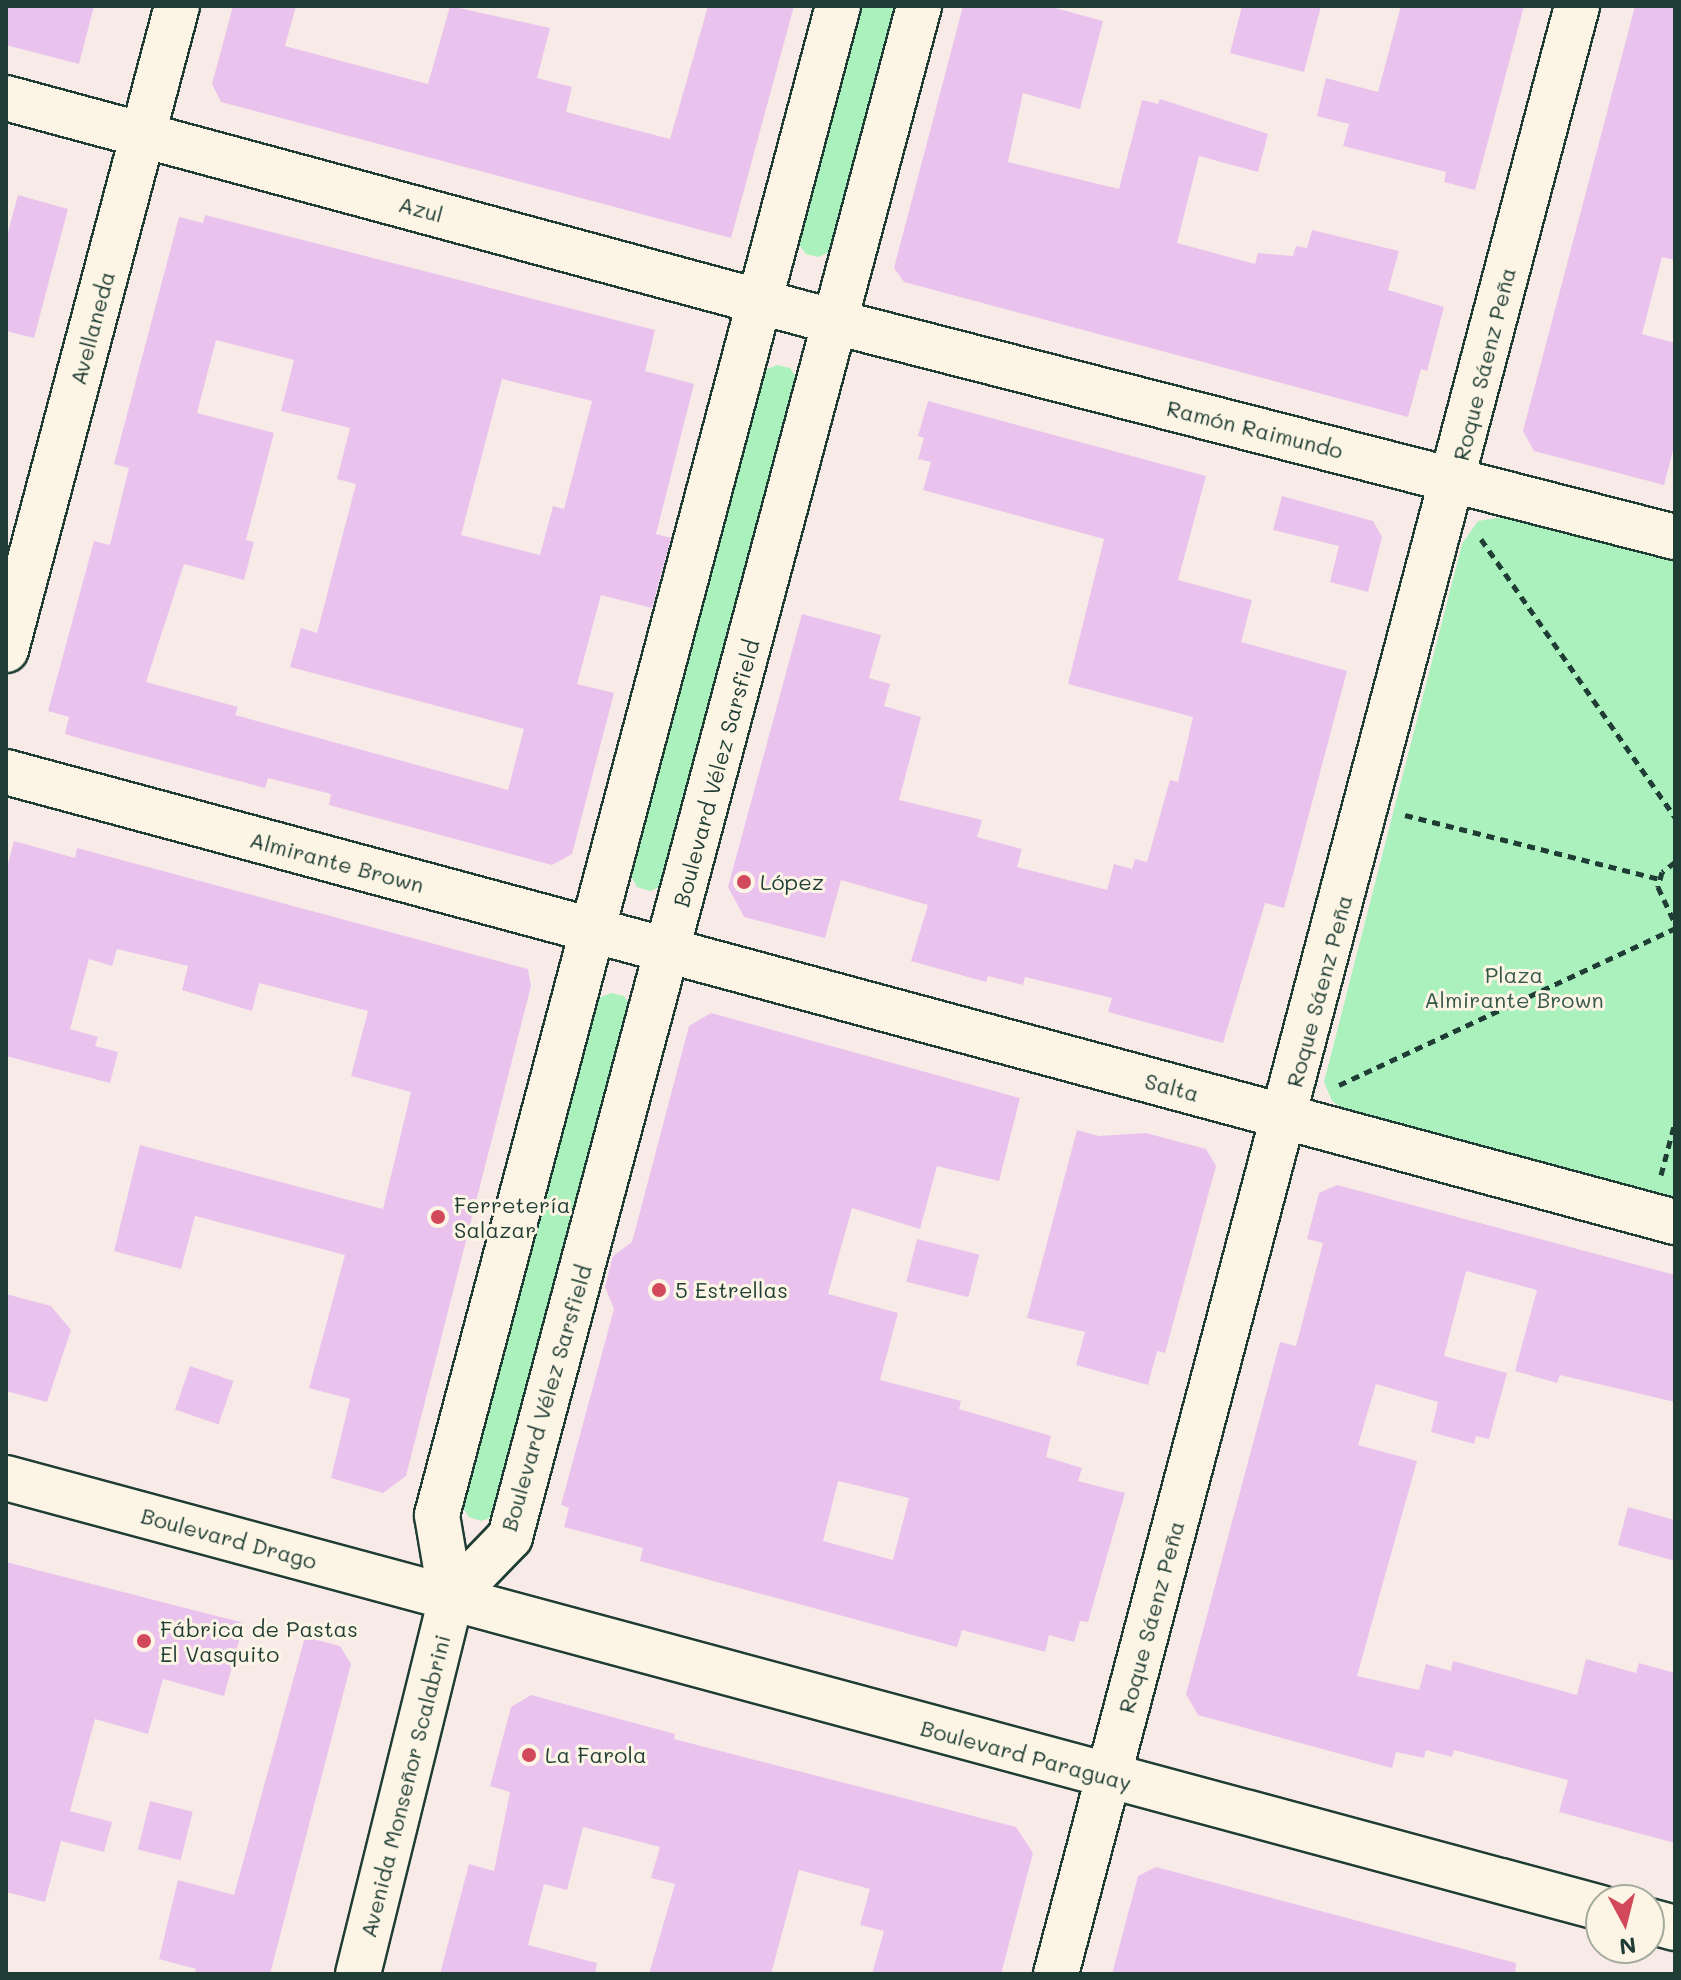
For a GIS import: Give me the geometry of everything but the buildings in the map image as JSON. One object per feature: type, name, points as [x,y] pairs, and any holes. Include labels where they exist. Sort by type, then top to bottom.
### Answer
[{"type":"street","name":"Avellaneda","points":[[6,650],[177,6]]},
{"type":"street","points":[[451,1598],[437,1515],[838,6]]},
{"type":"street","name":"Boulevard Vélez Sarsfield","points":[[451,1598],[510,1537],[669,952],[919,6]]},
{"type":"street","name":"Roque Sáenz Peña","points":[[1056,1974],[1454,480],[1577,6]]},
{"type":"street","name":"Azul","points":[[6,98],[835,322]]},
{"type":"street","name":"Ramón Raimundo","points":[[835,322],[1675,537]]},
{"type":"street","name":"Almirante Brown","points":[[6,772],[669,952]]},
{"type":"street","name":"Salta","points":[[669,952],[1285,1117],[1666,1204]]},
{"type":"street","name":"Boulevard Drago","points":[[6,1478],[451,1598]]},
{"type":"street","name":"Boulevard Paraguay","points":[[451,1598],[1585,1904]]},
{"type":"street","name":"Avenida Monseñor Scalabrini","points":[[358,1974],[451,1598]]},
{"type":"path","points":[[1471,541],[1483,527]]},
{"type":"path","points":[[1477,533],[1675,817]]},
{"type":"path","points":[[1398,813],[1660,879]]},
{"type":"path","points":[[1333,1088],[1675,926],[1658,887],[1660,879],[1675,862]]},
{"type":"path","points":[[1332,1079],[1339,1099]]},
{"type":"path","points":[[1666,1204],[1675,1122]]},
{"type":"green space","points":[[857,6],[899,6],[832,251],[818,257],[806,254],[797,242]]},
{"type":"green space","points":[[777,365],[790,368],[798,380],[664,885],[650,891],[637,887],[630,874],[763,371]]},
{"type":"green space","name":"Plaza Almirante Brown","points":[[1509,516],[1675,546],[1675,1199],[1344,1109],[1332,1101],[1324,1082],[1462,544],[1478,521]]},
{"type":"green space","points":[[611,993],[624,996],[632,1008],[495,1516],[481,1521],[469,1517],[461,1505],[596,999]]},
{"type":"place","name":"López","points":[[744,882]]},
{"type":"place","name":"Ferretería Salazar","points":[[438,1217]]},
{"type":"place","name":"5 Estrellas","points":[[659,1290]]},
{"type":"place","name":"Fábrica de Pastas El Vasquito","points":[[144,1641]]},
{"type":"place","name":"La Farola","points":[[529,1755]]}]
